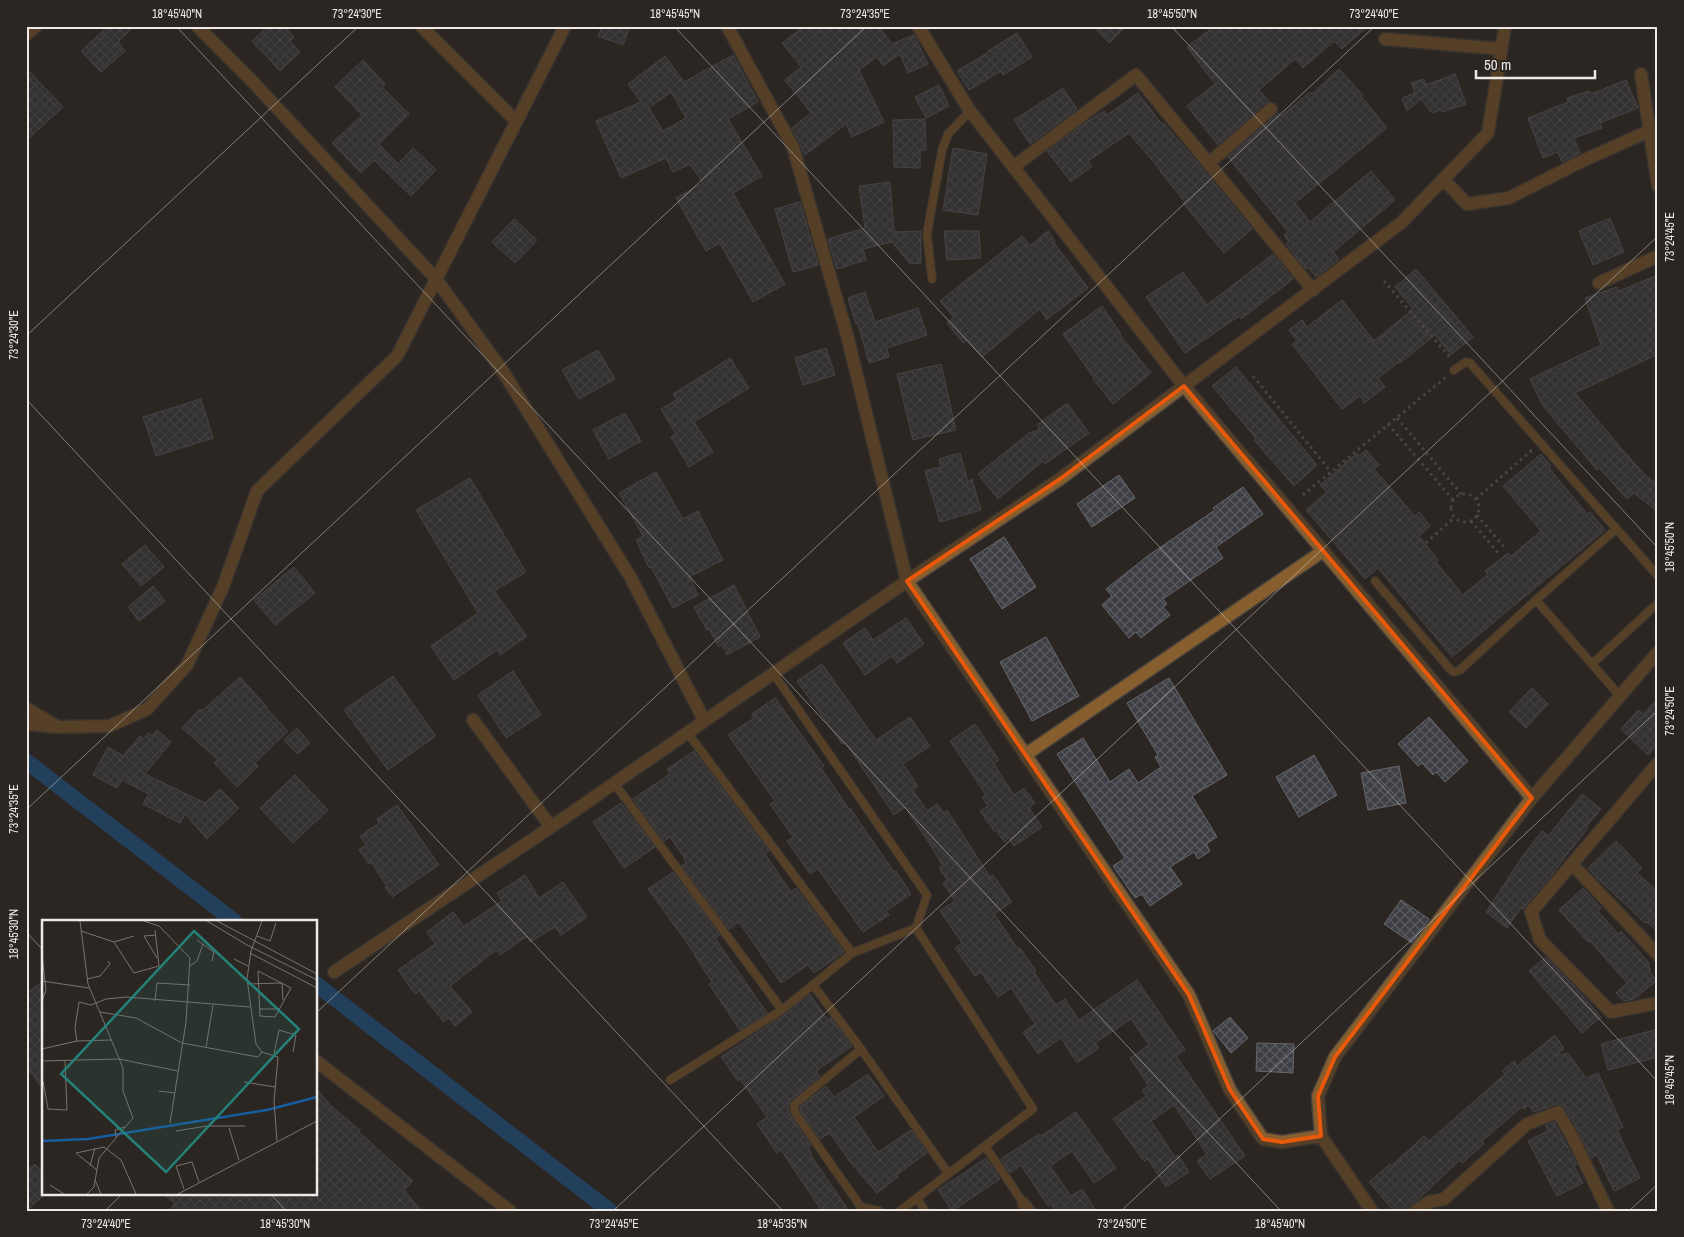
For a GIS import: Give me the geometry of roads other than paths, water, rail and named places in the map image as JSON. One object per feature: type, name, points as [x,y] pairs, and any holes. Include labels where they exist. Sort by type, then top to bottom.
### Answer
[{"type":"street","points":[[26,35],[36,26]]},
{"type":"street","points":[[197,26],[253,82],[436,279],[502,370],[631,578],[704,720]]},
{"type":"street","points":[[421,26],[516,121]]},
{"type":"street","points":[[29,724],[58,727],[110,726],[147,709],[187,665],[223,587],[257,491],[397,356],[565,26]]},
{"type":"street","points":[[726,26],[793,147],[848,339],[907,581],[1189,995],[1230,1090],[1263,1139],[1282,1142],[1321,1136]]},
{"type":"street","points":[[918,26],[970,111],[1184,386],[1532,798]]},
{"type":"street","points":[[334,972],[551,827],[907,581],[1060,479],[1401,223],[1488,133],[1505,26]]},
{"type":"street","points":[[1384,39],[1501,49]]},
{"type":"street","points":[[1641,74],[1658,186]]},
{"type":"street","points":[[1013,167],[1136,75],[1313,290]]},
{"type":"street","points":[[1209,164],[1271,109]]},
{"type":"street","points":[[1443,180],[1467,204],[1509,198],[1580,162],[1650,131]]},
{"type":"street","points":[[1599,283],[1658,256]]},
{"type":"street","points":[[1025,755],[1323,551]]},
{"type":"street","points":[[1372,1211],[1321,1136],[1318,1096],[1335,1057],[1532,798],[1658,652]]},
{"type":"street","points":[[26,708],[58,727]]},
{"type":"street","points":[[473,720],[551,827]]},
{"type":"street","points":[[1658,763],[1531,912],[1540,940],[1611,1012],[1658,1003]]},
{"type":"street","points":[[1572,864],[1658,955]]},
{"type":"street","points":[[318,1062],[510,1211]]},
{"type":"street","points":[[1416,1211],[1429,1202],[1444,1199],[1526,1124],[1558,1112],[1573,1138],[1608,1211]]},
{"type":"lane","points":[[932,279],[926,234],[942,150],[948,134],[970,111]]},
{"type":"lane","points":[[1454,370],[1466,362],[1470,363],[1658,576]]},
{"type":"lane","points":[[1375,581],[1454,672],[1460,670],[1616,528]]},
{"type":"lane","points":[[1536,600],[1620,695]]},
{"type":"lane","points":[[1592,664],[1658,603]]},
{"type":"lane","points":[[773,673],[927,895],[916,928]]},
{"type":"lane","points":[[687,732],[852,952]]},
{"type":"lane","points":[[614,784],[782,1010]]},
{"type":"lane","points":[[670,1080],[782,1010],[852,952],[916,928]]},
{"type":"lane","points":[[900,1211],[1033,1109],[916,928]]},
{"type":"lane","points":[[813,985],[861,1049],[948,1174]]},
{"type":"lane","points":[[861,1049],[794,1105],[795,1112],[861,1207],[879,1211]]},
{"type":"lane","points":[[984,1146],[1026,1207]]},
{"type":"lane","points":[[917,1198],[925,1211]]},
{"type":"waterway","points":[[26,761],[233,920]]},
{"type":"waterway","points":[[318,986],[610,1211]]}]
